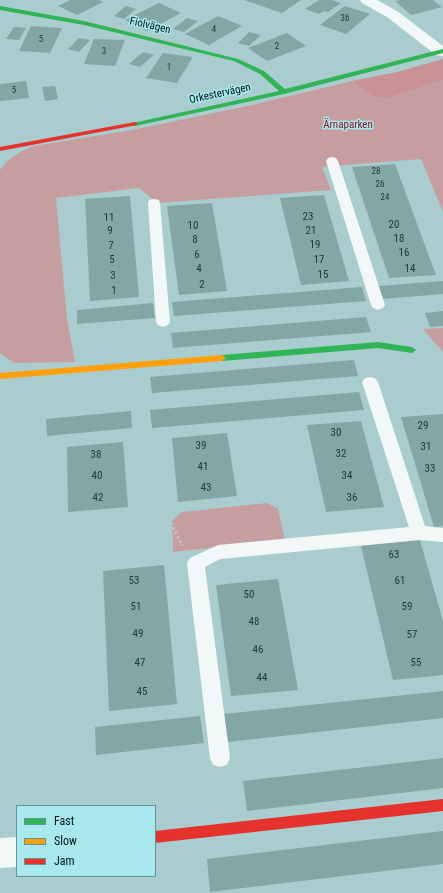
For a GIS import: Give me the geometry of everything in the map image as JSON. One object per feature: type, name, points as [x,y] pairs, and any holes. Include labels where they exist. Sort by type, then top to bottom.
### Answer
[{"type":"street","points":[[367,0],[392,14],[442,52]]},
{"type":"street","name":"Fiolvägen","points":[[0,8],[84,23],[160,40],[236,60],[257,68],[270,76],[284,92]]},
{"type":"street","name":"Orkestervägen","points":[[0,149],[208,110],[442,52]]},
{"type":"street","points":[[0,376],[378,346],[412,350]]},
{"type":"street","points":[[156,837],[443,805]]},
{"type":"street","points":[[0,854],[16,852]]},
{"type":"lane","points":[[332,161],[378,305]]},
{"type":"lane","points":[[154,203],[163,322]]},
{"type":"lane","points":[[370,382],[419,533]]},
{"type":"lane","points":[[220,758],[196,563],[218,552],[419,533],[443,535]]},
{"type":"path","points":[[144,402],[157,506],[169,518],[186,554],[196,563]]},
{"type":"green space","name":"Ärnaparken","points":[[443,80],[443,212],[421,159],[322,167],[331,190],[157,203],[139,188],[56,198],[67,319],[75,362],[14,363],[0,353],[0,170],[15,155],[34,146],[132,130],[252,105],[352,81],[373,97],[388,98]]},
{"type":"green space","points":[[443,328],[443,352],[423,329]]},
{"type":"green space","points":[[267,503],[278,509],[285,540],[173,552],[172,521],[182,512]]},
{"type":"shaded area","points":[[443,59],[443,80],[388,98],[373,97],[352,81],[397,72]]},
{"type":"building","points":[[70,0],[99,0],[103,2],[77,15],[58,6]]},
{"type":"building","points":[[244,0],[301,0],[282,13]]},
{"type":"building","points":[[319,0],[332,0],[341,3],[328,12],[324,11],[319,14],[305,9]]},
{"type":"building","points":[[433,0],[442,7],[411,15],[395,1]]},
{"type":"building","points":[[159,3],[181,13],[147,31],[125,20]]},
{"type":"building","points":[[126,6],[136,9],[124,19],[114,16]]},
{"type":"building","points":[[345,6],[370,14],[346,34],[320,25]]},
{"type":"building","points":[[218,16],[242,26],[209,45],[185,34]]},
{"type":"building","points":[[187,18],[198,21],[184,32],[173,29]]},
{"type":"building","points":[[31,26],[62,28],[50,53],[19,51]]},
{"type":"building","points":[[14,27],[26,28],[19,40],[6,39]]},
{"type":"building","points":[[249,32],[261,35],[249,46],[238,43]]},
{"type":"building","points":[[287,33],[306,46],[267,61],[248,48]]},
{"type":"building","points":[[79,38],[90,40],[79,52],[68,49]]},
{"type":"building","points":[[94,39],[125,40],[115,66],[84,64]]},
{"type":"building","points":[[143,52],[154,55],[140,67],[129,64]]},
{"type":"building","points":[[163,53],[193,57],[177,83],[146,78]]},
{"type":"building","points":[[26,81],[29,98],[0,101],[0,84]]},
{"type":"building","points":[[55,86],[58,99],[45,101],[42,87]]},
{"type":"building","points":[[395,164],[436,275],[389,278],[352,167]]},
{"type":"building","points":[[324,195],[349,281],[301,285],[280,198]]},
{"type":"building","points":[[130,196],[139,297],[90,301],[85,199]]},
{"type":"building","points":[[212,203],[227,291],[179,295],[167,206]]},
{"type":"building","points":[[443,281],[443,294],[382,299],[378,286]]},
{"type":"building","points":[[362,287],[366,301],[174,316],[172,302]]},
{"type":"building","points":[[153,303],[155,318],[77,324],[77,310]]},
{"type":"building","points":[[443,311],[443,326],[430,327],[425,313]]},
{"type":"building","points":[[366,317],[371,332],[173,348],[171,333]]},
{"type":"building","points":[[354,360],[358,376],[152,393],[150,377]]},
{"type":"building","points":[[359,392],[364,410],[152,428],[150,410]]},
{"type":"building","points":[[131,411],[132,428],[47,436],[46,419]]},
{"type":"building","points":[[443,414],[443,526],[434,527],[401,417]]},
{"type":"building","points":[[361,421],[384,507],[326,512],[307,425]]},
{"type":"building","points":[[227,433],[237,496],[178,502],[172,438]]},
{"type":"building","points":[[123,442],[128,507],[68,512],[67,447]]},
{"type":"building","points":[[420,540],[443,621],[443,675],[393,680],[361,546]]},
{"type":"building","points":[[164,565],[177,704],[109,711],[103,571]]},
{"type":"building","points":[[278,579],[298,690],[231,696],[216,585]]},
{"type":"building","points":[[443,691],[443,718],[228,742],[224,714]]},
{"type":"building","points":[[200,716],[204,743],[96,755],[95,727]]},
{"type":"building","points":[[443,758],[443,788],[247,811],[243,781]]},
{"type":"building","points":[[443,831],[443,864],[210,892],[207,859]]},
{"type":"traffic: fast","points":[[0,8],[84,23],[236,60],[250,65],[262,72],[284,92]]},
{"type":"traffic: fast","points":[[135,124],[278,93],[443,51]]},
{"type":"traffic: fast","points":[[222,358],[378,345],[412,350]]},
{"type":"traffic: slow","points":[[0,376],[222,358]]},
{"type":"traffic: jam","points":[[0,149],[135,124]]},
{"type":"traffic: jam","points":[[156,837],[443,805]]}]
